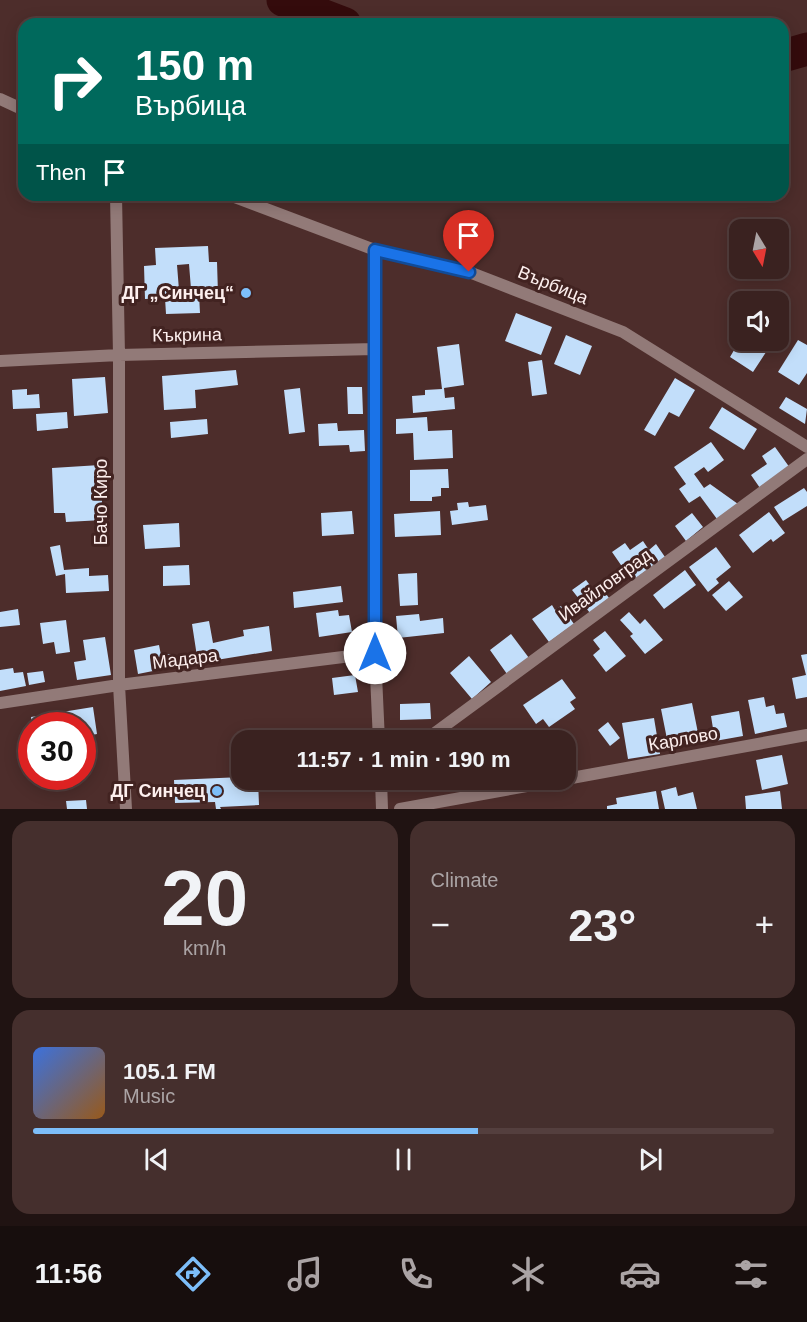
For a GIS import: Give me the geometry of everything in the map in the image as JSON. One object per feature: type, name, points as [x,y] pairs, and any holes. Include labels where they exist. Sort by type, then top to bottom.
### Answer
[{"type":"street","points":[[0,99],[18,107]]},
{"type":"street","name":"Бачо Киро","points":[[116,201],[119,355],[119,685],[126,809]]},
{"type":"street","name":"Върбица","points":[[245,201],[375,250],[469,272],[623,332],[807,447]]},
{"type":"street","points":[[375,250],[375,653],[378,730]]},
{"type":"street","name":"Къкрина","points":[[0,361],[119,355],[375,349]]},
{"type":"street","name":"Ивайловград","points":[[439,730],[807,459]]},
{"type":"street","name":"Мадара","points":[[0,703],[119,685],[375,653]]},
{"type":"street","name":"Карлово","points":[[576,777],[807,735]]},
{"type":"street","points":[[381,790],[382,809]]},
{"type":"street","points":[[400,809],[505,790]]},
{"type":"building","points":[[208,246],[209,262],[217,262],[218,294],[199,294],[200,313],[166,314],[165,298],[145,299],[144,266],[156,265],[155,248]],"holes":[[[189,264],[191,289],[179,290],[177,265]]]},
{"type":"building","points":[[516,313],[552,327],[541,355],[505,341]]},
{"type":"building","points":[[566,335],[592,346],[580,375],[554,364]]},
{"type":"building","points":[[798,340],[807,345],[807,373],[799,385],[778,372]]},
{"type":"building","points":[[459,344],[464,385],[444,388],[445,398],[454,397],[455,409],[413,413],[412,396],[425,395],[425,390],[442,389],[437,347]]},
{"type":"building","points":[[734,351],[767,351],[753,372],[730,357]]},
{"type":"building","points":[[542,360],[547,394],[532,396],[528,362]]},
{"type":"building","points":[[236,370],[238,385],[195,390],[196,408],[164,410],[162,376]]},
{"type":"building","points":[[105,377],[108,413],[74,416],[72,379]]},
{"type":"building","points":[[675,378],[695,390],[679,417],[669,412],[655,436],[644,430]]},
{"type":"building","points":[[347,387],[362,387],[363,414],[348,414]]},
{"type":"building","points":[[300,388],[305,432],[289,434],[284,390]]},
{"type":"building","points":[[27,389],[27,395],[39,394],[40,408],[13,409],[12,390]]},
{"type":"building","points":[[786,397],[807,409],[805,424],[779,408]]},
{"type":"building","points":[[722,407],[757,429],[744,450],[709,428]]},
{"type":"building","points":[[67,412],[68,428],[37,431],[36,414]]},
{"type":"building","points":[[427,417],[428,431],[452,430],[453,458],[414,460],[413,433],[396,434],[396,419]]},
{"type":"building","points":[[207,419],[208,434],[171,438],[170,422]]},
{"type":"building","points":[[337,423],[338,431],[364,430],[365,451],[350,452],[349,445],[319,446],[318,424]]},
{"type":"building","points":[[711,442],[724,460],[708,472],[704,467],[694,474],[704,488],[710,484],[738,504],[717,519],[700,496],[689,503],[679,489],[686,484],[674,467]]},
{"type":"building","points":[[775,447],[790,468],[760,488],[751,475],[767,464],[762,456]]},
{"type":"building","points":[[100,465],[103,520],[66,522],[65,513],[54,513],[52,468]]},
{"type":"building","points":[[448,469],[449,488],[441,488],[441,496],[432,497],[432,501],[410,501],[410,470]]},
{"type":"building","points":[[804,488],[807,492],[807,506],[783,521],[774,507]]},
{"type":"building","points":[[468,502],[469,507],[486,505],[488,520],[452,525],[450,511],[458,510],[457,503]]},
{"type":"building","points":[[352,511],[354,534],[322,536],[321,513]]},
{"type":"building","points":[[440,511],[441,535],[395,537],[394,514]]},
{"type":"building","points":[[769,512],[785,533],[773,542],[771,539],[753,553],[739,535]]},
{"type":"building","points":[[692,513],[703,527],[686,541],[675,526]]},
{"type":"building","points":[[179,523],[180,547],[145,549],[143,525]]},
{"type":"building","points":[[643,541],[649,550],[656,544],[665,557],[632,581],[612,552],[625,543],[630,550]]},
{"type":"building","points":[[60,545],[64,570],[89,568],[89,576],[108,575],[109,591],[66,593],[65,574],[56,576],[50,547]]},
{"type":"building","points":[[716,547],[731,567],[716,579],[719,583],[708,592],[689,567]]},
{"type":"building","points":[[189,565],[190,585],[163,586],[163,566]]},
{"type":"building","points":[[685,570],[696,585],[664,609],[653,595]]},
{"type":"building","points":[[417,573],[418,605],[400,606],[398,574]]},
{"type":"building","points":[[586,580],[592,588],[598,583],[609,598],[590,613],[572,590]]},
{"type":"building","points":[[729,581],[743,597],[726,611],[712,595]]},
{"type":"building","points":[[341,586],[343,602],[294,608],[293,592]]},
{"type":"building","points":[[552,605],[555,610],[561,606],[574,624],[549,642],[532,619]]},
{"type":"building","points":[[18,609],[20,625],[0,627],[0,612]]},
{"type":"building","points":[[338,610],[339,616],[349,615],[352,632],[319,637],[316,613]]},
{"type":"building","points":[[629,612],[640,624],[645,619],[663,640],[645,654],[630,636],[633,634],[620,620]]},
{"type":"building","points":[[419,614],[420,621],[443,618],[444,633],[398,638],[396,616]]},
{"type":"building","points":[[66,620],[70,652],[56,654],[54,642],[43,644],[40,623]]},
{"type":"building","points":[[209,621],[213,643],[244,636],[243,630],[269,626],[272,651],[198,663],[192,624]]},
{"type":"building","points":[[605,631],[626,656],[606,672],[593,655],[600,649],[593,640]]},
{"type":"building","points":[[511,634],[529,658],[507,674],[490,650]]},
{"type":"building","points":[[105,637],[111,675],[77,680],[74,662],[86,660],[83,640]]},
{"type":"building","points":[[159,645],[161,655],[171,654],[173,667],[138,674],[134,650]]},
{"type":"building","points":[[807,654],[807,697],[796,699],[792,678],[806,675],[801,655]]},
{"type":"building","points":[[469,656],[491,682],[472,699],[450,673]]},
{"type":"building","points":[[13,668],[14,673],[23,672],[26,686],[0,691],[0,670]]},
{"type":"building","points":[[43,671],[45,682],[29,685],[27,673]]},
{"type":"building","points":[[355,675],[358,692],[334,695],[332,678]]},
{"type":"building","points":[[562,679],[576,698],[570,702],[575,709],[549,727],[543,719],[536,724],[523,705]]},
{"type":"building","points":[[764,697],[766,707],[774,705],[776,714],[784,713],[787,727],[755,734],[748,700]]},
{"type":"building","points":[[430,703],[431,719],[400,720],[400,704]]},
{"type":"building","points":[[692,703],[699,738],[668,744],[661,709]]},
{"type":"building","points":[[93,707],[94,712],[62,712]]},
{"type":"building","points":[[739,711],[743,736],[715,741],[711,716]]},
{"type":"building","points":[[654,718],[660,754],[628,759],[622,723]]},
{"type":"building","points":[[608,722],[620,738],[610,746],[598,730]]},
{"type":"building","points":[[782,755],[788,784],[762,790],[756,760]]},
{"type":"building","name":"ДГ Синчец","points":[[231,777],[231,790],[258,790],[259,805],[216,809],[215,802],[175,803],[174,780]]},
{"type":"building","points":[[676,787],[678,796],[693,792],[697,809],[665,809],[661,791]]},
{"type":"building","points":[[656,791],[659,809],[607,809],[607,806],[617,804],[616,798]]},
{"type":"building","points":[[780,791],[782,809],[746,809],[745,796]]},
{"type":"building","points":[[86,800],[87,809],[67,809],[66,801]]},
{"type":"waterway","points":[[283,0],[330,18]]},
{"type":"waterway","points":[[789,54],[807,49]]},
{"type":"place","name":"ДГ „Синчец“","points":[[246,293]]},
{"type":"place","name":"ДГ Синчец","points":[[217,791]]},
{"type":"route","points":[[375,653],[375,250],[469,272]]}]
